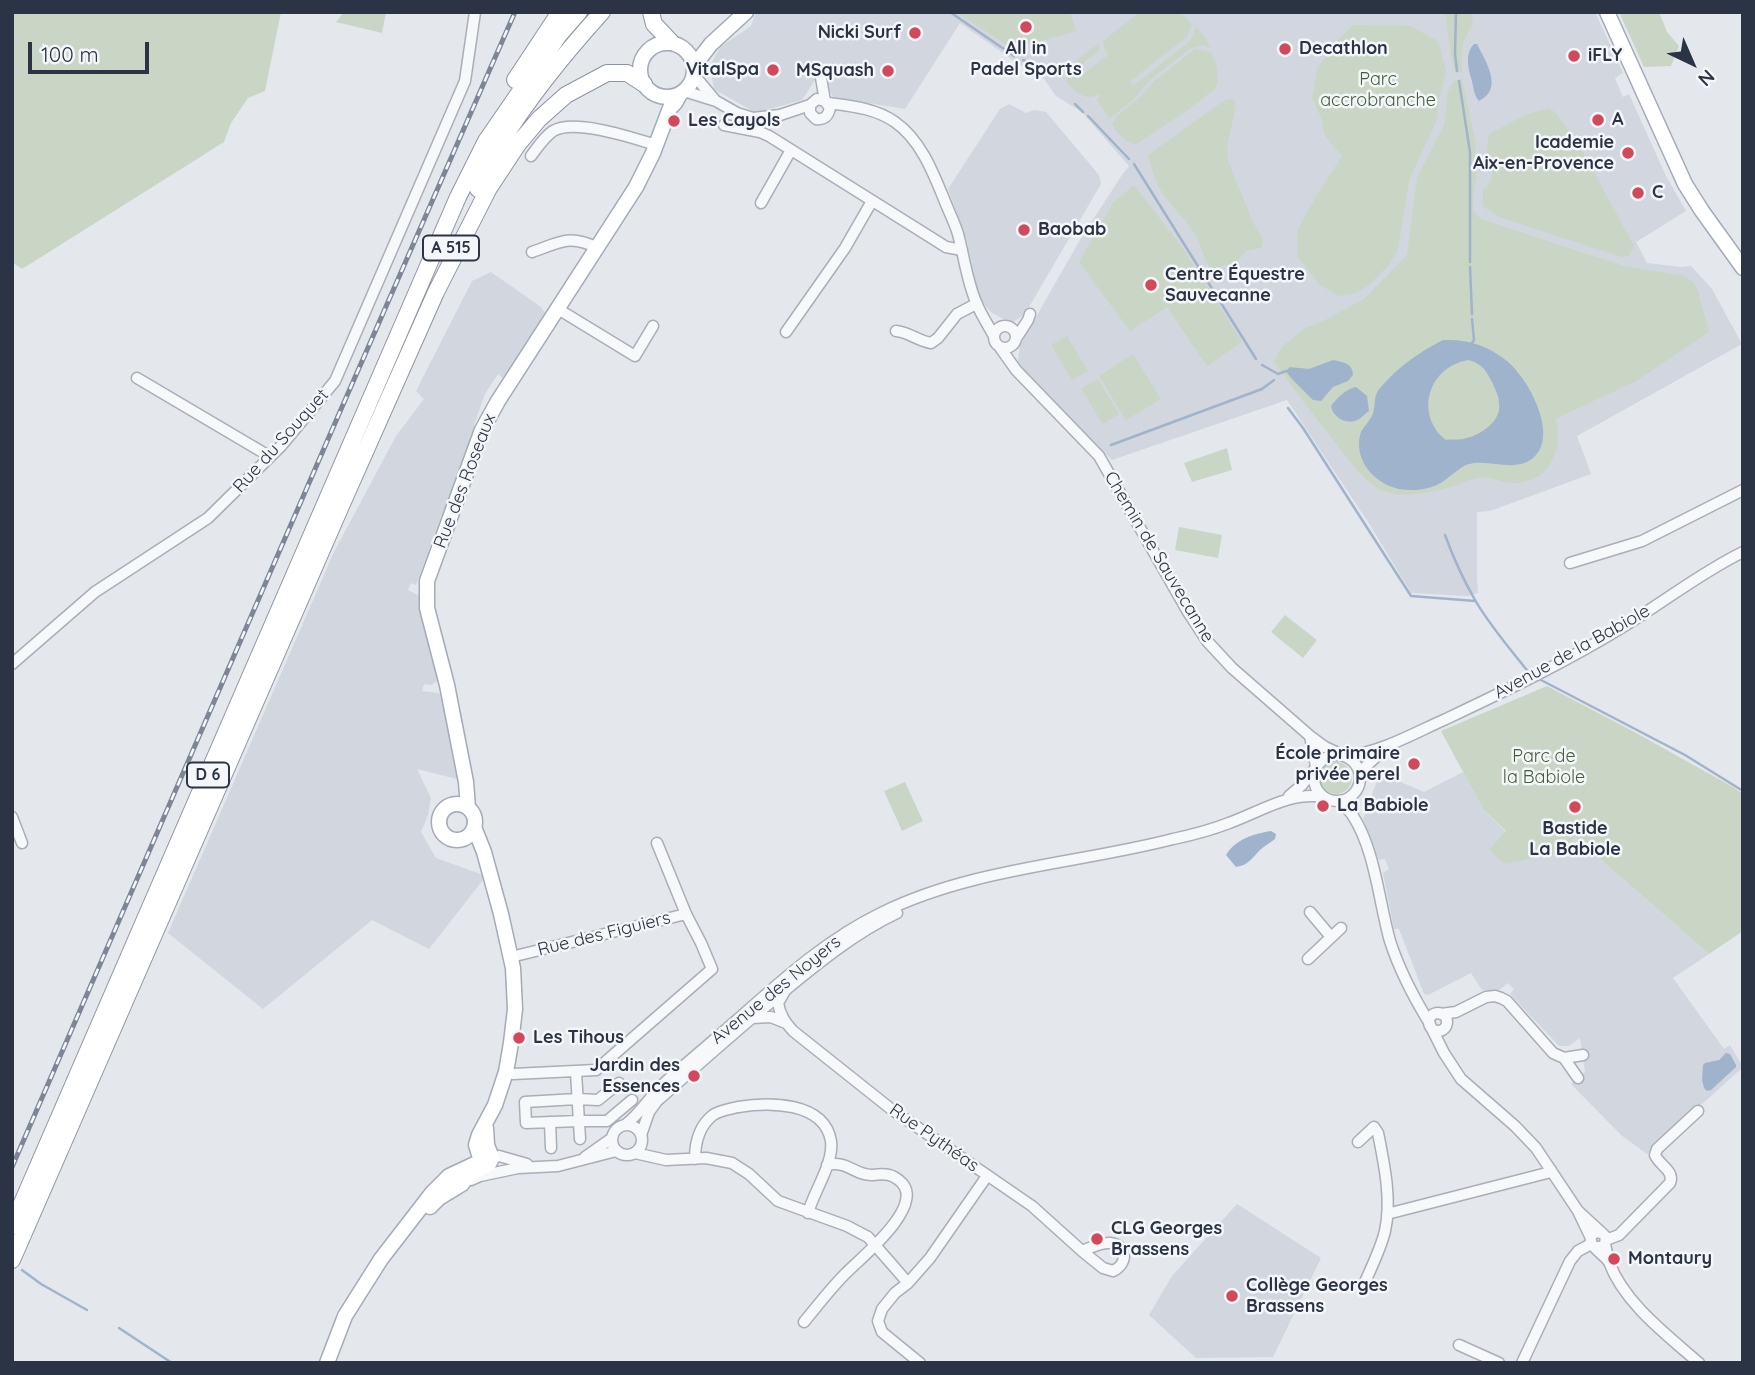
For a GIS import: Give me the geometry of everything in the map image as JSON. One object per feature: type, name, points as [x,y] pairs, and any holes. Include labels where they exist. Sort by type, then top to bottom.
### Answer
[{"type":"highway","points":[[403,323],[422,262],[476,145],[512,83],[560,12]]},
{"type":"highway","name":"A 515","points":[[403,323],[485,141],[579,12]]},
{"type":"highway","name":"A 515","points":[[341,506],[417,326],[501,143],[534,93],[602,12]]},
{"type":"highway","points":[[651,12],[654,23],[671,42]]},
{"type":"highway","points":[[341,506],[436,292],[489,188],[518,144],[539,119],[566,95],[607,73],[627,73],[650,89]]},
{"type":"highway","name":"D 6","points":[[12,1226],[403,323]]},
{"type":"highway","name":"D 6","points":[[12,1260],[341,506]]},
{"type":"main road","points":[[650,89],[672,97],[682,92],[690,84],[694,71],[711,44],[746,12]]},
{"type":"main road","points":[[1607,12],[1685,184],[1743,268]]},
{"type":"main road","points":[[663,128],[650,89],[640,76],[642,59],[654,46],[671,42],[687,50],[692,57],[694,71]]},
{"type":"main road","points":[[687,50],[711,44]]},
{"type":"main road","name":"Rue des Roseaux","points":[[489,1165],[476,1145],[495,1105],[506,1072],[515,1009],[513,968],[484,852],[473,836],[474,817],[464,807],[467,791],[447,685],[427,608],[427,581],[482,430],[636,187],[670,108],[682,92]]},
{"type":"main road","points":[[464,807],[447,808],[440,818],[441,830],[455,840],[473,836]]},
{"type":"main road","points":[[380,1259],[439,1198],[462,1184],[468,1175],[489,1165]]},
{"type":"main road","points":[[327,1363],[345,1316],[380,1259],[432,1193],[449,1175],[489,1165]]},
{"type":"street","name":"Rue du Souquet","points":[[12,664],[95,592],[208,518],[281,446],[335,381],[465,81],[475,12]]},
{"type":"street","points":[[694,71],[716,101]]},
{"type":"street","points":[[682,92],[716,101],[747,117],[780,115],[821,120],[827,106],[820,72],[809,109],[812,117]]},
{"type":"street","points":[[780,115],[817,99],[827,106],[857,107],[893,120],[914,139],[925,158],[958,232],[979,307],[957,314],[931,343],[906,332],[896,331]]},
{"type":"street","points":[[724,125],[769,136],[946,247],[962,250]]},
{"type":"street","points":[[531,156],[552,131],[565,126],[586,127],[656,145]]},
{"type":"street","points":[[761,203],[791,150]]},
{"type":"street","points":[[786,332],[845,248],[872,201]]},
{"type":"street","points":[[532,252],[568,239],[582,241],[598,248]]},
{"type":"street","name":"Chemin de Sauvecanne","points":[[979,307],[1001,334],[1016,370],[1099,456],[1207,641],[1232,667],[1310,736],[1343,755]]},
{"type":"street","points":[[558,309],[635,356],[653,326]]},
{"type":"street","points":[[1030,313],[1008,348],[1004,348],[1001,334],[1022,322],[1030,313]]},
{"type":"street","points":[[1001,334],[1016,333],[1013,350],[1016,370]]},
{"type":"street","points":[[137,378],[269,456]]},
{"type":"street","points":[[1570,563],[1642,541],[1742,491]]},
{"type":"street","name":"Avenue de la Babiole","points":[[1343,755],[1367,754],[1517,685],[1626,625],[1743,552]]},
{"type":"street","points":[[1310,736],[1316,767],[1314,781],[1319,793],[1338,801],[1352,814],[1360,829],[1373,868],[1391,941],[1403,973],[1444,1053],[1461,1079],[1536,1148],[1598,1241],[1614,1275],[1629,1296],[1656,1326],[1699,1363]]},
{"type":"street","name":"Avenue de la Babiole","points":[[1360,774],[1395,742]]},
{"type":"street","points":[[1316,767],[1326,757],[1343,755],[1353,761],[1360,774],[1359,786],[1351,796],[1338,801]]},
{"type":"street","name":"Avenue des Noyers","points":[[1284,800],[1303,785],[1316,767]]},
{"type":"street","name":"Avenue des Noyers","points":[[625,1125],[640,1112],[660,1087],[785,984],[884,919],[988,877],[1217,828],[1284,800],[1311,794],[1324,797]]},
{"type":"street","points":[[1351,796],[1352,814]]},
{"type":"street","points":[[12,817],[22,843]]},
{"type":"street","points":[[657,843],[686,914]]},
{"type":"street","points":[[1310,912],[1331,937]]},
{"type":"street","name":"Rue des Figuiers","points":[[506,1072],[513,1074],[596,1070],[712,969],[686,914],[511,957]]},
{"type":"street","points":[[1308,959],[1341,928]]},
{"type":"street","points":[[785,984],[778,1003],[779,1012],[786,1023]]},
{"type":"street","name":"Avenue des Noyers","points":[[642,1138],[649,1112],[657,1101],[752,1018],[785,984]]},
{"type":"street","points":[[1431,1026],[1439,1031],[1442,1019],[1486,997],[1502,998],[1553,1053],[1563,1058],[1577,1078]]},
{"type":"street","points":[[752,1018],[771,1017],[767,1004]]},
{"type":"street","points":[[1419,1004],[1442,1019]]},
{"type":"street","name":"Rue Pythéas","points":[[771,1017],[786,1023],[891,1109],[1032,1206],[1082,1251],[1103,1268],[1114,1275],[1125,1259],[1123,1251],[1112,1243],[1082,1251]]},
{"type":"street","points":[[1441,1046],[1442,1019]]},
{"type":"street","points":[[1563,1058],[1583,1055]]},
{"type":"street","points":[[576,1072],[580,1139]]},
{"type":"street","points":[[619,1083],[598,1100],[524,1102],[526,1124],[607,1121],[632,1100]]},
{"type":"street","points":[[695,1158],[698,1133],[703,1125],[720,1111],[760,1104],[790,1105],[801,1109],[816,1118],[827,1130],[831,1140],[827,1165],[808,1213]]},
{"type":"street","points":[[1522,1363],[1570,1261],[1578,1251],[1619,1235],[1670,1183],[1671,1174],[1657,1161],[1657,1149],[1698,1111]]},
{"type":"street","points":[[550,1122],[551,1148]]},
{"type":"street","points":[[642,1138],[639,1150],[635,1153],[625,1156],[616,1152],[613,1147],[612,1138],[616,1129],[625,1125],[635,1127],[642,1138],[666,1160]]},
{"type":"street","points":[[1357,1142],[1374,1127],[1378,1133],[1387,1178],[1385,1234],[1365,1282]]},
{"type":"street","points":[[580,1160],[612,1138]]},
{"type":"street","points":[[489,1165],[499,1156],[544,1167],[558,1166],[616,1152]]},
{"type":"street","points":[[635,1153],[666,1160],[706,1158],[732,1163],[778,1201],[861,1232],[877,1246],[908,1283]]},
{"type":"street","points":[[804,1322],[845,1274],[877,1246],[901,1213],[908,1196],[905,1187],[890,1175],[863,1174],[841,1163],[827,1165]]},
{"type":"street","points":[[1387,1214],[1551,1170]]},
{"type":"street","points":[[920,1363],[881,1332],[878,1321],[882,1309],[930,1258],[987,1176]]},
{"type":"street","points":[[1459,1345],[1499,1363]]},
{"type":"shaded area","points":[[756,12],[1595,12],[1623,73],[1615,78],[1623,97],[1629,94],[1666,176],[1686,211],[1636,242],[1647,263],[1691,266],[1712,289],[1742,344],[1577,436],[1591,474],[1490,511],[1477,512],[1478,593],[1468,596],[1411,593],[1370,525],[1287,400],[1112,460],[1025,376],[1018,361],[1020,345],[1081,238],[1129,166],[1082,112],[1056,96],[1044,79],[960,23],[905,109],[833,97],[820,72],[802,100],[756,113],[714,89],[710,66],[720,47],[751,26]]},
{"type":"shaded area","points":[[1009,104],[1026,113],[1034,110],[1046,112],[1099,175],[1101,184],[1029,307],[1013,322],[991,312],[982,302],[967,241],[948,189],[1000,109]]},
{"type":"shaded area","points":[[491,272],[541,307],[545,313],[543,321],[503,378],[498,374],[485,394],[474,425],[477,428],[445,514],[442,514],[416,585],[411,583],[408,590],[419,596],[439,675],[439,680],[431,685],[424,684],[422,691],[442,696],[461,780],[417,769],[431,798],[421,832],[436,858],[486,876],[429,949],[372,920],[263,1009],[168,933],[334,552],[396,436],[424,399],[416,391],[472,281]]},
{"type":"shaded area","points":[[1463,772],[1483,809],[1506,832],[1575,837],[1709,954],[1673,978],[1724,1049],[1730,1045],[1743,1067],[1647,1154],[1621,1135],[1571,1084],[1585,1072],[1580,1038],[1569,1046],[1559,1046],[1510,994],[1514,989],[1508,983],[1499,990],[1482,990],[1471,973],[1428,995],[1424,994],[1399,929],[1394,929],[1383,873],[1389,869],[1385,859],[1379,860],[1363,819],[1380,773],[1424,792]]},
{"type":"shaded area","name":"Collège Georges Brassens","points":[[1237,1204],[1321,1258],[1273,1357],[1196,1358],[1149,1315],[1172,1276]]},
{"type":"green space","points":[[12,12],[281,12],[265,91],[248,98],[231,123],[224,142],[22,269],[12,262]]},
{"type":"green space","points":[[344,12],[386,12],[382,33],[336,22]]},
{"type":"green space","name":"All in Padel Sports","points":[[956,12],[1070,12],[1076,31],[1013,49]]},
{"type":"green space","points":[[1140,12],[1179,12],[1192,24],[1187,37],[1130,81],[1133,86],[1191,40],[1196,27],[1210,48],[1203,45],[1191,48],[1152,78],[1134,99],[1109,119],[1097,100],[1100,97],[1098,94],[1089,97],[1080,95],[1066,81],[1067,75],[1078,59],[1099,43],[1099,51],[1084,62],[1079,71],[1083,74],[1108,55],[1103,41]]},
{"type":"green space","points":[[1445,12],[1471,12],[1473,25],[1463,46],[1462,71],[1455,73],[1451,56]]},
{"type":"green space","points":[[1619,12],[1659,12],[1667,32],[1679,46],[1671,66],[1644,67]]},
{"type":"green space","name":"Parc accrobranche","points":[[1353,25],[1410,26],[1438,41],[1446,71],[1436,122],[1409,180],[1398,250],[1389,265],[1369,285],[1356,293],[1339,296],[1319,284],[1298,257],[1297,231],[1342,156],[1325,136],[1321,117],[1312,98],[1317,69],[1337,41]]},
{"type":"green space","points":[[1195,49],[1210,52],[1212,56],[1218,75],[1215,89],[1135,145],[1124,139],[1112,123],[1118,115],[1154,81]]},
{"type":"green space","points":[[1462,79],[1476,144],[1477,173],[1473,211],[1481,219],[1624,266],[1684,276],[1697,288],[1709,332],[1636,381],[1555,419],[1558,440],[1552,460],[1547,468],[1530,480],[1514,483],[1482,477],[1426,493],[1393,494],[1374,486],[1359,472],[1274,361],[1282,347],[1305,328],[1365,298],[1407,255],[1417,178],[1444,125],[1448,91],[1454,81]]},
{"type":"green space","points":[[1229,99],[1234,100],[1236,105],[1227,146],[1228,161],[1263,240],[1261,248],[1246,251],[1236,263],[1219,267],[1215,271],[1206,260],[1194,232],[1161,190],[1148,155]]},
{"type":"green space","points":[[1548,108],[1555,112],[1583,152],[1634,246],[1629,256],[1622,257],[1499,217],[1483,206],[1483,190],[1492,175],[1487,152],[1489,134],[1525,115]]},
{"type":"green space","name":"Centre Équestre Sauvecanne","points":[[1134,185],[1182,247],[1242,342],[1207,366],[1167,307],[1130,331],[1079,262],[1113,203]]},
{"type":"green space","points":[[1067,336],[1088,371],[1072,380],[1051,345]]},
{"type":"green space","points":[[1133,354],[1161,399],[1126,420],[1099,376]]},
{"type":"green space","points":[[1098,379],[1119,414],[1103,424],[1081,389]]},
{"type":"green space","points":[[1227,448],[1232,470],[1192,482],[1184,463]]},
{"type":"green space","points":[[1179,527],[1222,535],[1218,558],[1175,550]]},
{"type":"green space","points":[[1285,615],[1317,640],[1303,658],[1271,632]]},
{"type":"green space","name":"Parc de la Babiole","points":[[1547,686],[1743,794],[1743,931],[1709,954],[1575,837],[1561,852],[1505,864],[1489,850],[1506,831],[1483,809],[1441,731]]},
{"type":"green space","points":[[1336,762],[1347,767],[1352,778],[1347,789],[1336,794],[1325,789],[1320,778],[1325,767]]},
{"type":"green space","points":[[905,782],[923,821],[902,831],[884,791]]},
{"type":"water","points":[[1474,44],[1477,44],[1485,59],[1492,82],[1486,96],[1479,101],[1468,65],[1469,52]]},
{"type":"water","points":[[1443,340],[1485,347],[1500,355],[1515,369],[1532,393],[1538,408],[1543,436],[1540,448],[1533,458],[1525,463],[1474,463],[1466,465],[1432,487],[1419,490],[1399,489],[1382,482],[1368,470],[1360,454],[1360,435],[1372,416],[1378,391],[1387,380],[1417,355]],"holes":[[[1469,360],[1481,366],[1492,382],[1499,410],[1493,422],[1476,435],[1446,440],[1436,430],[1430,418],[1430,393],[1435,381],[1444,372],[1455,364]]]},
{"type":"water","points":[[1333,360],[1349,366],[1353,375],[1348,381],[1333,387],[1321,401],[1313,400],[1286,371],[1290,367],[1309,369]]},
{"type":"water","points":[[1356,387],[1367,396],[1369,411],[1355,421],[1342,420],[1331,406],[1342,394]]},
{"type":"water","points":[[1271,831],[1276,834],[1275,839],[1244,865],[1236,867],[1226,855],[1246,838]]},
{"type":"water","points":[[1726,1053],[1730,1054],[1736,1067],[1707,1091],[1702,1080],[1703,1065],[1719,1060]]},
{"type":"waterway","points":[[950,12],[1014,56]]},
{"type":"waterway","points":[[1456,12],[1457,71]]},
{"type":"waterway","points":[[1023,60],[1042,69]]},
{"type":"waterway","points":[[1459,81],[1470,152],[1470,262]]},
{"type":"waterway","points":[[1075,104],[1083,112]]},
{"type":"waterway","points":[[1088,116],[1129,159]]},
{"type":"waterway","points":[[1134,164],[1256,359]]},
{"type":"waterway","points":[[1470,267],[1472,314]]},
{"type":"waterway","points":[[1472,319],[1472,343]]},
{"type":"waterway","points":[[1262,365],[1278,374],[1286,371]]},
{"type":"waterway","points":[[1111,445],[1262,389],[1274,380]]},
{"type":"waterway","points":[[1288,408],[1411,596],[1475,601]]},
{"type":"waterway","points":[[1445,535],[1462,576],[1481,610],[1530,674]]},
{"type":"waterway","points":[[1541,680],[1685,755],[1743,791]]},
{"type":"waterway","points":[[22,1270],[87,1310]]},
{"type":"waterway","points":[[119,1328],[172,1363]]},
{"type":"railway","points":[[12,1167],[515,12]]},
{"type":"place","name":"All in Padel Sports","points":[[1026,27]]},
{"type":"place","name":"Nicki Surf","points":[[915,33]]},
{"type":"place","name":"Decathlon","points":[[1285,49]]},
{"type":"place","name":"iFLY","points":[[1574,56]]},
{"type":"place","name":"VitalSpa","points":[[773,70]]},
{"type":"place","name":"MSquash","points":[[888,71]]},
{"type":"place","name":"A","points":[[1598,120]]},
{"type":"place","name":"Les Cayols","points":[[674,121]]},
{"type":"place","name":"Icademie Aix-en-Provence","points":[[1628,153]]},
{"type":"place","name":"C","points":[[1638,193]]},
{"type":"place","name":"Baobab","points":[[1024,230]]},
{"type":"place","name":"Centre Équestre Sauvecanne","points":[[1151,285]]},
{"type":"place","name":"École primaire privée perel","points":[[1414,764]]},
{"type":"place","name":"La Babiole","points":[[1323,806]]},
{"type":"place","name":"Bastide La Babiole","points":[[1575,807]]},
{"type":"place","name":"Les Tihous","points":[[519,1038]]},
{"type":"place","name":"Jardin des Essences","points":[[694,1076]]},
{"type":"place","name":"CLG Georges Brassens","points":[[1097,1239]]},
{"type":"place","name":"Montaury","points":[[1614,1259]]},
{"type":"place","name":"Collège Georges Brassens","points":[[1232,1296]]}]
